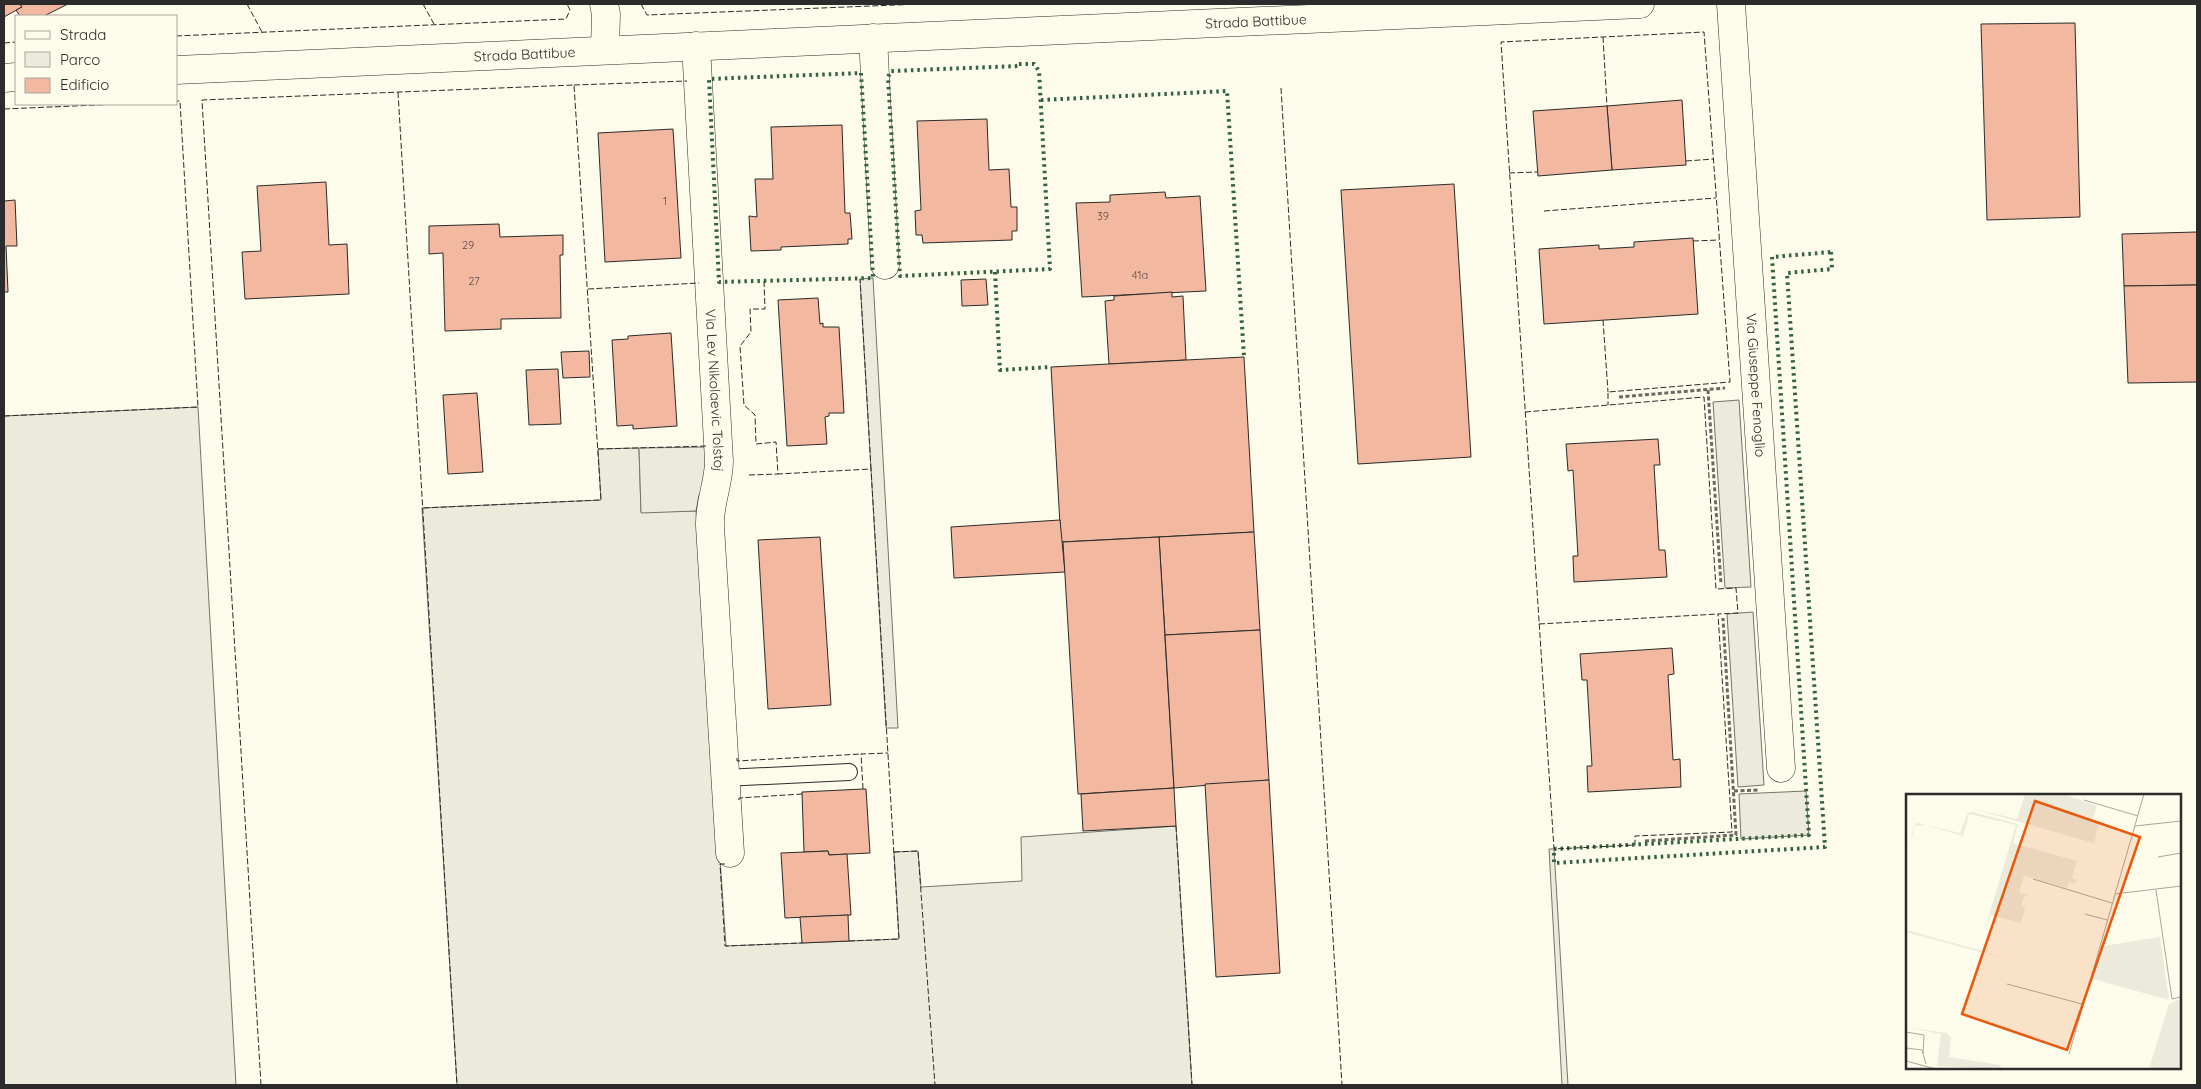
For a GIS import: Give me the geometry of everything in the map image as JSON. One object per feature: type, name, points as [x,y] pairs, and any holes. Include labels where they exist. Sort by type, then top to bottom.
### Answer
[{"type":"street","points":[[604,4],[606,14],[605,49]]},
{"type":"street","name":"Strada Battibue","points":[[178,70],[605,49],[1640,4]]},
{"type":"street","name":"Via Giuseppe Fenoglio","points":[[1730,4],[1781,768]]},
{"type":"street","points":[[873,38],[885,265]]},
{"type":"street","name":"Via Lev Nikolaevic Tolstoj","points":[[696,46],[719,462],[718,480],[710,516],[730,853]]},
{"type":"lane","points":[[725,778],[849,772]]},
{"type":"path","points":[[1619,397],[1735,388]]},
{"type":"path","points":[[1708,390],[1721,584]]},
{"type":"path","points":[[1645,841],[1736,835],[1723,618]]},
{"type":"green space","points":[[873,278],[898,728],[886,728],[860,279]]},
{"type":"green space","points":[[198,407],[236,1085],[4,1085],[4,416]]},
{"type":"green space","points":[[639,448],[641,512],[696,511],[726,946],[899,939],[894,852],[918,851],[921,887],[1022,881],[1021,837],[1176,826],[1192,1085],[457,1085],[422,508],[601,500],[598,449]]},
{"type":"green space","points":[[1806,791],[1809,835],[1741,839],[1739,794]]},
{"type":"green space","points":[[1549,849],[1554,849],[1568,1085],[1562,1085]]},
{"type":"shaded area","points":[[1739,400],[1751,587],[1725,588],[1713,402]]},
{"type":"shaded area","points":[[708,447],[705,485],[699,495],[696,511],[641,513],[639,448]]},
{"type":"shaded area","points":[[1753,612],[1764,785],[1738,787],[1727,614]]},
{"type":"building","points":[[4,4],[20,4],[22,7],[4,17]]},
{"type":"building","points":[[20,4],[68,4],[46,15],[19,15],[16,10],[22,7]]},
{"type":"building","points":[[2075,23],[2080,217],[1987,220],[1981,24]]},
{"type":"building","points":[[1682,100],[1686,165],[1612,170],[1607,106]]},
{"type":"building","points":[[1607,106],[1612,170],[1538,176],[1533,111]]},
{"type":"building","points":[[987,119],[989,170],[1009,169],[1011,207],[1017,207],[1017,231],[1012,231],[1012,240],[923,243],[922,235],[916,235],[915,211],[921,210],[917,121]]},
{"type":"building","points":[[842,125],[845,213],[850,213],[852,239],[848,239],[848,244],[781,247],[781,250],[751,251],[749,216],[757,217],[755,179],[773,179],[771,127]]},
{"type":"building","points":[[673,129],[681,258],[605,262],[598,133]]},
{"type":"building","points":[[326,182],[329,245],[347,244],[349,294],[245,299],[242,252],[261,251],[257,186]]},
{"type":"building","points":[[1454,184],[1471,457],[1358,464],[1341,190]]},
{"type":"building","points":[[1165,192],[1166,198],[1200,196],[1206,291],[1082,297],[1076,203],[1110,202],[1110,195]]},
{"type":"building","points":[[15,200],[17,246],[6,246],[8,292],[4,292],[4,201]]},
{"type":"building","points":[[499,224],[500,237],[563,235],[563,255],[560,255],[561,318],[501,319],[501,329],[445,331],[443,253],[429,254],[429,226]]},
{"type":"building","points":[[2197,232],[2197,285],[2124,286],[2122,234]]},
{"type":"building","points":[[1693,238],[1698,314],[1544,324],[1539,249],[1599,245],[1599,249],[1634,247],[1634,242]]},
{"type":"building","points":[[986,279],[988,305],[962,306],[961,280]]},
{"type":"building","points":[[2197,285],[2197,382],[2128,383],[2124,286]]},
{"type":"building","points":[[1172,292],[1172,297],[1183,296],[1186,360],[1109,364],[1105,301],[1114,300],[1114,296]]},
{"type":"building","points":[[818,298],[820,324],[823,323],[823,327],[839,327],[844,413],[829,413],[829,416],[825,417],[827,444],[787,446],[778,300]]},
{"type":"building","points":[[671,333],[677,426],[633,429],[633,425],[617,426],[612,340],[628,339],[628,336]]},
{"type":"building","points":[[589,351],[590,377],[563,378],[561,352]]},
{"type":"building","points":[[1244,357],[1254,532],[1061,542],[1051,367]]},
{"type":"building","points":[[558,369],[561,424],[529,425],[526,370]]},
{"type":"building","points":[[477,393],[483,472],[448,474],[443,395]]},
{"type":"building","points":[[1658,439],[1660,465],[1654,465],[1659,550],[1665,550],[1667,577],[1574,582],[1573,556],[1578,556],[1573,470],[1568,471],[1566,444]]},
{"type":"building","points":[[1060,520],[1065,572],[954,578],[951,527]]},
{"type":"building","points":[[1254,532],[1260,630],[1165,635],[1159,537]]},
{"type":"building","points":[[820,537],[831,705],[768,709],[758,540]]},
{"type":"building","points":[[1159,537],[1174,788],[1078,794],[1063,542]]},
{"type":"building","points":[[1260,630],[1269,780],[1174,788],[1165,635]]},
{"type":"building","points":[[1672,648],[1674,674],[1668,675],[1673,760],[1680,759],[1681,787],[1588,792],[1587,766],[1592,766],[1587,680],[1582,680],[1580,654]]},
{"type":"building","points":[[1269,780],[1280,973],[1216,977],[1205,784]]},
{"type":"building","points":[[1174,788],[1176,826],[1083,831],[1081,794]]},
{"type":"building","points":[[866,789],[870,853],[829,855],[828,851],[804,852],[802,792]]},
{"type":"building","points":[[828,851],[829,855],[847,854],[851,915],[785,918],[781,853]]},
{"type":"building","points":[[848,915],[849,941],[802,943],[800,917]]},
{"type":"hedge","points":[[1019,64],[1034,64],[1039,71],[1050,269],[900,276],[888,77],[891,71],[1019,66],[1019,64]]},
{"type":"hedge","points":[[861,73],[873,278],[719,282],[709,79],[861,73]]},
{"type":"hedge","points":[[1041,100],[1227,91],[1244,357]]},
{"type":"hedge","points":[[1831,252],[1832,269],[1787,273],[1825,847],[1554,863],[1554,849],[1809,835],[1772,257],[1831,252]]},
{"type":"hedge","points":[[995,272],[1000,370],[1051,367]]},
{"type":"fence","points":[[247,4],[262,32]]},
{"type":"fence","points":[[423,4],[434,24]]},
{"type":"fence","points":[[178,36],[566,19],[570,10],[567,4]]},
{"type":"fence","points":[[641,4],[647,15],[921,4]]},
{"type":"fence","points":[[1525,412],[1704,397],[1716,589],[1736,588],[1738,613],[1718,614],[1732,832],[1635,836],[1635,845],[1554,849],[1501,42],[1704,32],[1730,382],[1608,392],[1608,405]]},
{"type":"fence","points":[[1603,37],[1607,106]]},
{"type":"fence","points":[[4,43],[15,42]]},
{"type":"fence","points":[[574,85],[687,81]]},
{"type":"fence","points":[[261,1085],[202,100],[574,85],[601,500],[422,508]]},
{"type":"fence","points":[[1281,88],[1342,1085]]},
{"type":"fence","points":[[398,92],[457,1085]]},
{"type":"fence","points":[[4,416],[198,407],[180,101],[178,101]]},
{"type":"fence","points":[[4,109],[98,105]]},
{"type":"fence","points":[[1686,161],[1714,159]]},
{"type":"fence","points":[[1509,173],[1537,172]]},
{"type":"fence","points":[[1544,211],[1716,198]]},
{"type":"fence","points":[[1693,241],[1719,240]]},
{"type":"fence","points":[[764,281],[765,309],[750,309],[751,332],[740,346],[744,405],[755,415],[756,444],[776,442],[778,474],[871,469],[860,279]]},
{"type":"fence","points":[[588,289],[699,283]]},
{"type":"fence","points":[[1603,320],[1608,392]]},
{"type":"fence","points":[[598,449],[708,446]]},
{"type":"fence","points":[[849,941],[899,939],[871,469]]},
{"type":"fence","points":[[749,475],[778,474]]},
{"type":"fence","points":[[1539,624],[1718,614]]},
{"type":"fence","points":[[863,789],[861,754],[888,753]]},
{"type":"fence","points":[[737,758],[737,761],[861,754]]},
{"type":"fence","points":[[739,800],[739,798],[802,794]]},
{"type":"fence","points":[[1176,826],[1192,1085]]},
{"type":"fence","points":[[894,852],[918,851],[935,1085]]},
{"type":"fence","points":[[725,864],[720,864],[725,946],[802,943]]}]
